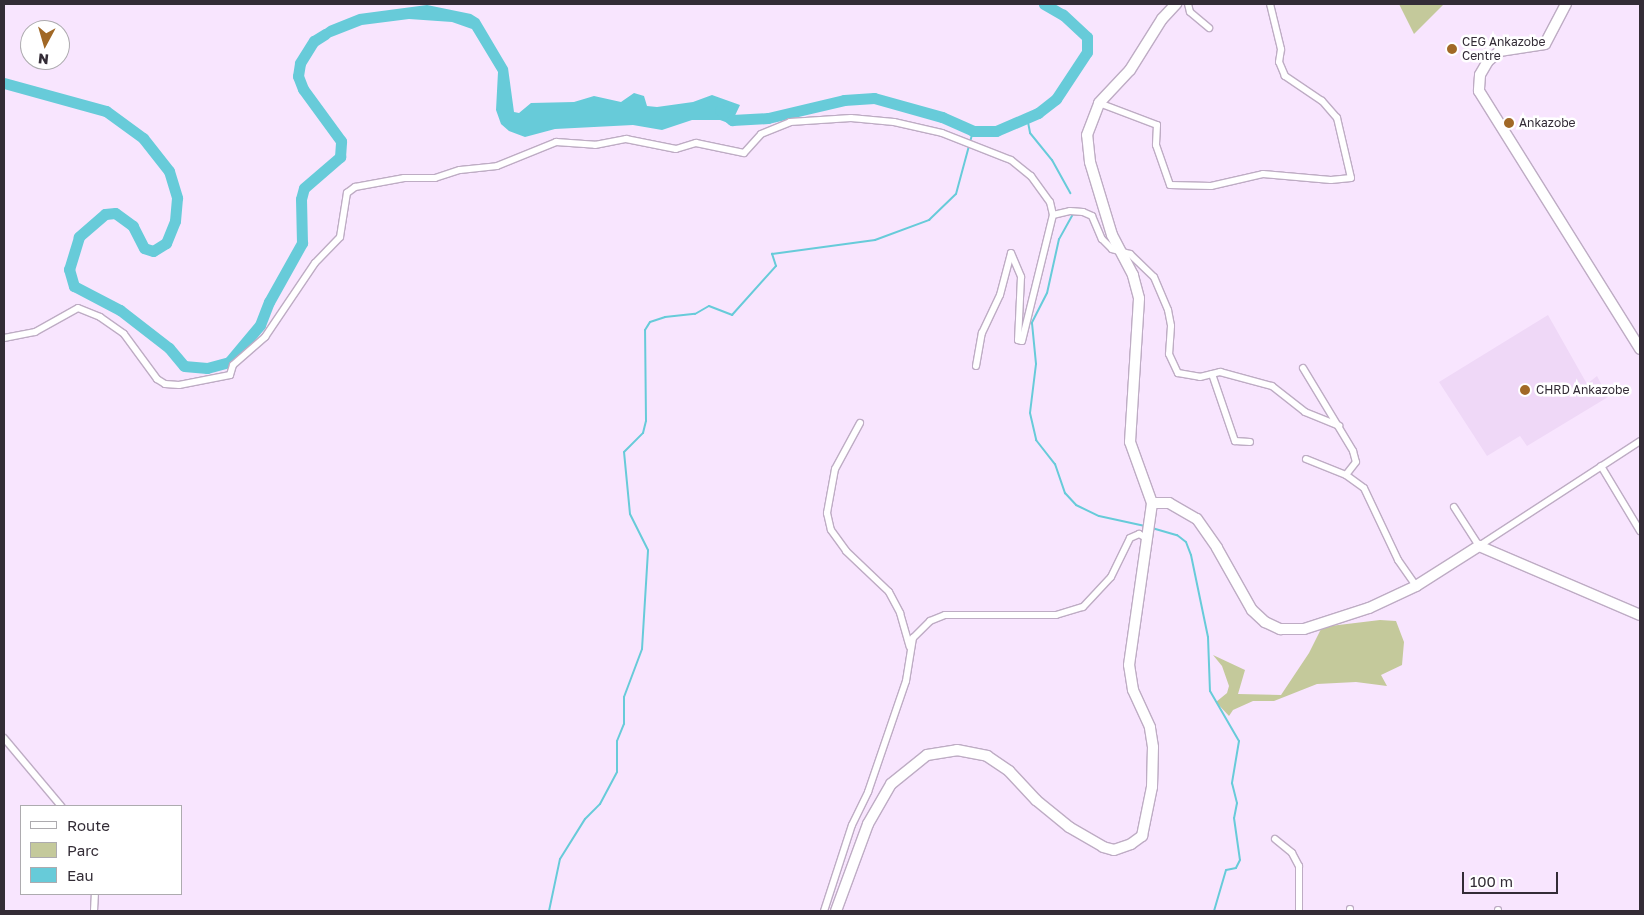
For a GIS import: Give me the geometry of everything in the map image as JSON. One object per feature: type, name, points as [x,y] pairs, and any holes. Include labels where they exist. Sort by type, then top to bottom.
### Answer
[{"type":"main road","points":[[836,911],[868,824],[890,784],[927,755],[956,750],[986,756],[1009,771],[1036,800],[1069,828],[1103,847],[1114,850],[1131,844],[1142,836],[1152,787],[1152,747],[1150,727],[1133,690],[1129,665],[1152,503],[1130,442],[1139,298],[1124,254],[1112,235],[1089,152],[1087,135],[1099,103],[1130,70],[1162,19],[1176,4]]},
{"type":"main road","points":[[1566,4],[1545,44],[1500,51],[1488,61],[1480,75],[1479,91],[1640,349]]},
{"type":"main road","points":[[1152,503],[1169,503],[1197,519],[1218,548],[1252,610],[1264,622],[1280,629],[1304,629],[1361,611],[1416,586],[1479,546],[1640,615]]},
{"type":"street","points":[[1188,4],[1190,12],[1209,28]]},
{"type":"street","points":[[1099,103],[1157,125],[1156,145],[1170,185],[1211,186],[1263,174],[1340,181],[1351,178],[1336,118],[1322,102],[1285,76],[1279,62],[1281,49],[1270,4]]},
{"type":"street","points":[[4,338],[35,332],[78,308],[100,317],[124,334],[153,374],[165,384],[179,385],[230,375],[233,365],[265,338],[315,263],[340,237],[347,193],[355,186],[404,178],[435,178],[460,170],[497,166],[556,142],[594,145],[626,139],[676,149],[696,143],[744,153],[761,134],[781,124],[850,118],[904,125],[942,134],[1011,160],[1030,176],[1050,202],[1053,215],[1025,338],[1018,340],[1022,278],[1011,253],[1000,295],[982,333],[976,366]]},
{"type":"street","points":[[1053,215],[1070,211],[1092,216],[1102,239],[1124,254],[1130,254],[1154,277],[1168,310],[1171,326],[1169,354],[1178,373],[1190,377],[1220,372],[1272,386],[1305,412],[1339,426]]},
{"type":"street","points":[[1303,368],[1339,426],[1356,462],[1346,475]]},
{"type":"street","points":[[1212,374],[1235,441],[1250,442]]},
{"type":"street","points":[[860,423],[835,469],[827,513],[831,530],[846,551],[888,592],[900,613],[911,651]]},
{"type":"street","points":[[1454,507],[1479,546],[1640,441]]},
{"type":"street","points":[[1306,459],[1346,475],[1364,488],[1398,560],[1416,586]]},
{"type":"street","points":[[1601,466],[1640,531]]},
{"type":"street","points":[[824,911],[852,825],[868,792],[906,681],[912,638],[930,621],[945,615],[1056,615],[1083,606],[1111,577],[1130,538],[1140,534],[1147,534]]},
{"type":"street","points":[[4,738],[60,805]]},
{"type":"street","points":[[1275,839],[1292,853],[1299,866],[1299,911]]},
{"type":"street","points":[[94,911],[95,895]]},
{"type":"shaded area","name":"CHRD Ankazobe","points":[[1548,315],[1587,384],[1597,376],[1608,397],[1527,446],[1520,436],[1487,456],[1439,382]]},
{"type":"green space","points":[[1399,4],[1444,4],[1414,34]]},
{"type":"green space","points":[[1380,620],[1396,621],[1404,642],[1402,665],[1381,675],[1387,686],[1356,682],[1317,684],[1274,701],[1253,701],[1233,710],[1229,716],[1216,702],[1227,693],[1229,686],[1222,666],[1213,655],[1245,670],[1238,694],[1281,695],[1309,653],[1322,627]]},
{"type":"water","points":[[427,5],[471,14],[479,19],[508,68],[514,112],[519,113],[531,103],[574,102],[594,96],[621,102],[634,93],[644,96],[647,106],[657,107],[693,102],[712,95],[740,105],[731,124],[720,120],[692,120],[662,130],[633,125],[555,129],[525,137],[509,131],[501,124],[496,110],[498,72],[472,29],[452,22],[409,19],[362,25],[316,43],[311,39],[329,26],[359,14]]},
{"type":"waterway","points":[[720,110],[732,120],[768,118],[844,100],[874,98],[942,117],[973,131],[996,131],[1038,113],[1056,99],[1087,52],[1087,37],[1063,15],[1044,4]]},
{"type":"waterway","points":[[4,83],[106,111],[143,138],[169,171],[177,198],[175,221],[166,243],[153,251],[144,248],[133,226],[115,213],[105,214],[79,237],[69,269],[74,286],[120,310],[169,348],[184,366],[207,368],[229,362],[260,325],[269,302],[302,243],[301,199],[304,188],[340,157],[341,141],[303,89],[298,76],[300,63],[314,41],[325,34]]},
{"type":"waterway","points":[[1027,117],[1030,133],[1052,160],[1070,193]]},
{"type":"waterway","points":[[549,911],[560,859],[585,819],[600,804],[617,772],[617,741],[624,724],[624,697],[642,649],[648,550],[630,514],[624,452],[643,433],[646,421],[645,330],[650,322],[665,317],[695,314],[709,306],[732,315],[776,266],[772,254],[875,240],[929,220],[956,194],[973,131]]},
{"type":"waterway","points":[[1073,214],[1059,239],[1047,293],[1032,323],[1036,364],[1030,413],[1036,440],[1055,464],[1065,493],[1076,505],[1099,516],[1145,526]]},
{"type":"waterway","points":[[1152,528],[1177,535],[1186,542],[1191,555],[1208,637],[1210,691],[1239,741],[1232,783],[1237,803],[1234,818],[1240,860],[1236,868],[1226,870],[1214,911]]},
{"type":"place","name":"CEG Ankazobe Centre","points":[[1452,49]]},
{"type":"place","name":"Ankazobe","points":[[1509,123]]},
{"type":"place","name":"CHRD Ankazobe","points":[[1525,390]]}]
